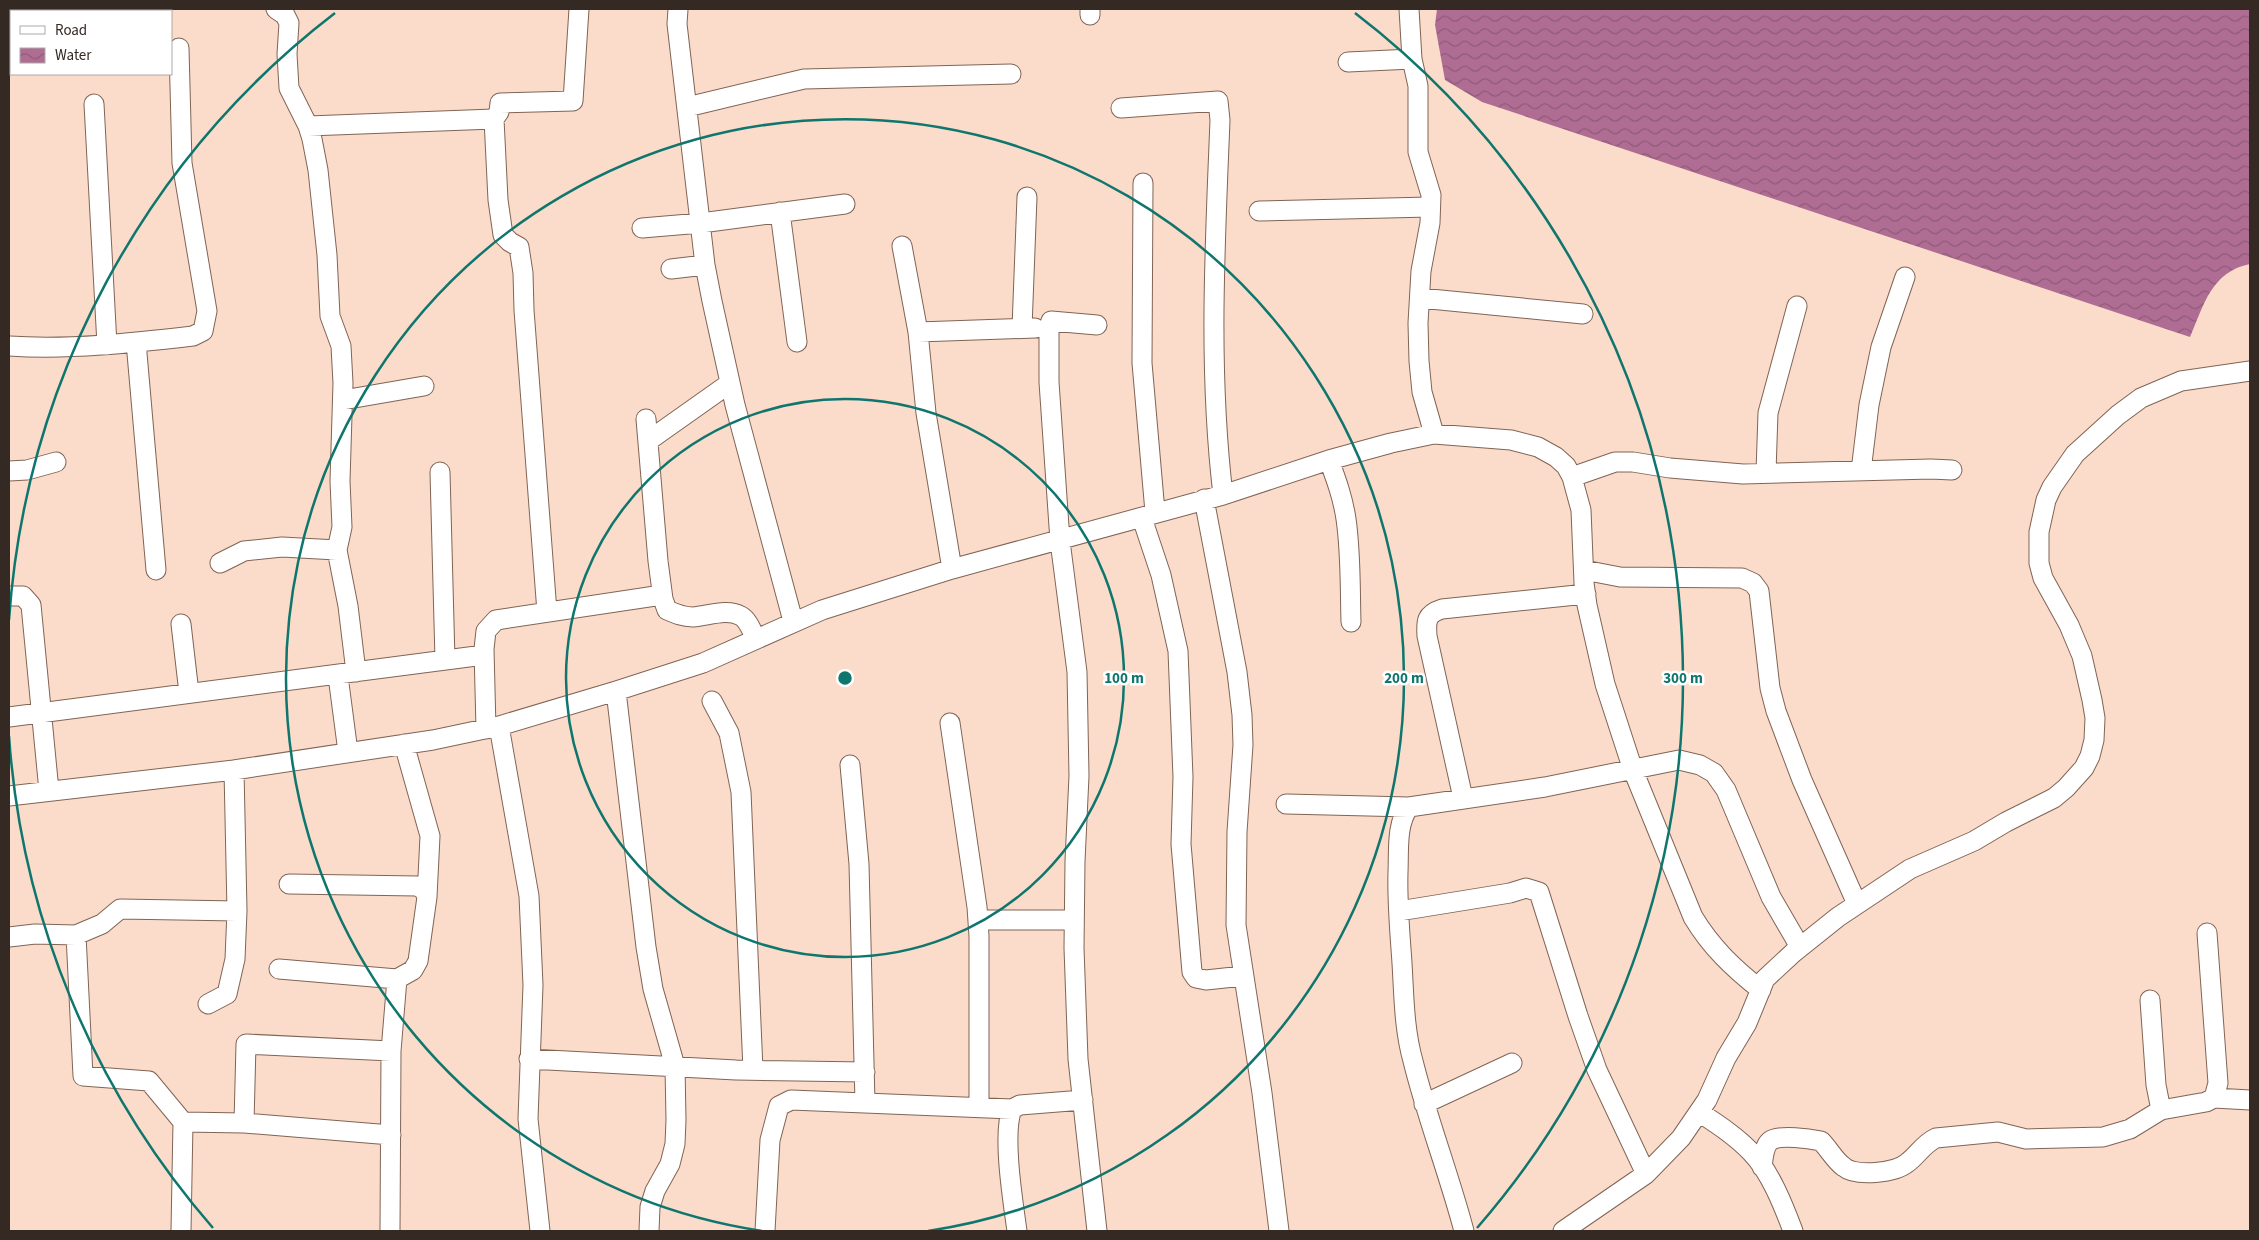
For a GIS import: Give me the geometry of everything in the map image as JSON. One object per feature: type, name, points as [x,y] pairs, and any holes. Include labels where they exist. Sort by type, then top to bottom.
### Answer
[{"type":"street","points":[[276,9],[285,15],[289,23],[287,54],[289,88],[308,126],[319,178],[327,255],[330,316],[341,346],[343,400],[340,481],[342,527],[337,550],[348,606],[348,752]]},
{"type":"street","points":[[547,612],[524,310],[523,273],[519,247],[503,236],[498,200],[494,119],[500,103],[573,101],[579,9]]},
{"type":"street","points":[[678,9],[677,24],[705,265],[730,383],[793,621]]},
{"type":"street","points":[[1409,9],[1412,59],[1418,86],[1418,152],[1430,195],[1420,298],[1419,361],[1422,392],[1434,434]]},
{"type":"street","points":[[9,346],[34,348],[107,345],[193,336],[203,331],[206,322],[204,284],[182,163],[179,48]]},
{"type":"street","points":[[1348,62],[1412,59]]},
{"type":"street","points":[[687,107],[804,79],[1011,74]]},
{"type":"street","points":[[1121,108],[1218,101],[1220,120],[1213,250],[1212,359],[1223,495]]},
{"type":"street","points":[[94,104],[107,345]]},
{"type":"street","points":[[308,126],[494,119]]},
{"type":"street","points":[[1143,183],[1142,363],[1149,515],[1178,651],[1183,777],[1181,844],[1192,972],[1196,978],[1206,980],[1243,976]]},
{"type":"street","points":[[1022,328],[1027,197]]},
{"type":"street","points":[[642,228],[701,223],[845,204]]},
{"type":"street","points":[[1259,211],[1430,207]]},
{"type":"street","points":[[780,212],[797,342]]},
{"type":"street","points":[[902,246],[918,332],[926,413],[952,569]]},
{"type":"street","points":[[671,268],[705,265]]},
{"type":"street","points":[[1861,471],[1869,405],[1879,355],[1905,277]]},
{"type":"street","points":[[1420,298],[1583,314]]},
{"type":"street","points":[[1766,472],[1768,413],[1797,306]]},
{"type":"street","points":[[1097,325],[1051,321],[1049,328],[1049,382],[1060,541],[1077,672],[1079,776],[1074,920],[1078,1059],[1098,1231]]},
{"type":"street","points":[[918,332],[1049,328]]},
{"type":"street","points":[[136,342],[156,570]]},
{"type":"street","points":[[1563,1231],[1646,1174],[1668,1152],[1707,1100],[1726,1058],[1747,1023],[1765,979],[1800,946],[1857,904],[1924,862],[1974,841],[2006,822],[2044,805],[2066,788],[2084,768],[2093,749],[2095,718],[2088,674],[2082,656],[2069,625],[2043,578],[2039,563],[2038,540],[2046,500],[2057,479],[2075,454],[2118,415],[2141,398],[2181,381],[2250,371]]},
{"type":"street","points":[[648,441],[730,383]]},
{"type":"street","points":[[343,400],[424,386]]},
{"type":"street","points":[[646,419],[662,595],[667,610],[679,616],[693,617],[729,612],[747,621],[756,639]]},
{"type":"street","points":[[9,796],[234,770],[404,744],[493,728],[616,692],[703,663],[793,621],[822,610],[952,569],[1223,495],[1329,460],[1391,443],[1434,434],[1511,440],[1538,447],[1556,457],[1566,466],[1572,477],[1581,510],[1586,594],[1605,684],[1633,770],[1693,918],[1705,937],[1724,960],[1761,990]]},
{"type":"street","points":[[1329,460],[1341,494],[1346,517],[1349,542],[1351,622]]},
{"type":"street","points":[[9,471],[27,470],[56,462]]},
{"type":"street","points":[[1572,477],[1615,462],[1633,462],[1670,468],[1743,474],[1766,472],[1825,473],[1952,470]]},
{"type":"street","points":[[440,472],[445,660]]},
{"type":"street","points":[[1204,499],[1233,652],[1242,715],[1243,745],[1237,832],[1236,925],[1262,1094],[1279,1231]]},
{"type":"street","points":[[220,563],[244,552],[282,547],[337,550]]},
{"type":"street","points":[[1584,570],[1620,577],[1742,578],[1753,583],[1760,591],[1770,688],[1776,711],[1802,780],[1857,904]]},
{"type":"street","points":[[1463,798],[1426,620],[1431,612],[1442,609],[1586,594]]},
{"type":"street","points":[[540,1231],[528,1119],[533,985],[530,896],[493,728],[484,655],[486,631],[496,620],[662,595]]},
{"type":"street","points":[[9,596],[23,596],[31,605],[49,791]]},
{"type":"street","points":[[181,624],[188,693]]},
{"type":"street","points":[[9,717],[484,655]]},
{"type":"street","points":[[616,692],[648,964],[653,989],[675,1066],[675,1144],[670,1164],[655,1191],[650,1207],[649,1231]]},
{"type":"street","points":[[712,701],[729,733],[741,792],[753,1070]]},
{"type":"street","points":[[950,723],[978,920],[979,1108]]},
{"type":"street","points":[[278,969],[397,979],[413,970],[418,961],[427,910],[430,836],[404,744]]},
{"type":"street","points":[[1286,804],[1409,806],[1545,787],[1679,760],[1700,765],[1714,773],[1726,790],[1771,897],[1800,946]]},
{"type":"street","points":[[850,765],[859,864],[865,1103]]},
{"type":"street","points":[[208,1004],[228,994],[235,959],[237,911],[234,770]]},
{"type":"street","points":[[1409,806],[1403,815],[1400,837],[1399,912],[1404,1008],[1412,1059],[1424,1104],[1454,1192],[1464,1231]]},
{"type":"street","points":[[289,884],[416,886],[424,890],[427,897]]},
{"type":"street","points":[[1399,912],[1510,893],[1526,888],[1540,892],[1578,1016],[1597,1070],[1646,1174]]},
{"type":"street","points":[[9,937],[35,934],[76,935],[102,924],[120,909],[237,911]]},
{"type":"street","points":[[978,920],[1074,920]]},
{"type":"street","points":[[2207,933],[2218,1082],[2214,1098]]},
{"type":"street","points":[[76,935],[83,1076],[149,1081],[183,1122],[182,1231]]},
{"type":"street","points":[[390,1231],[389,1186],[392,1052],[397,979]]},
{"type":"street","points":[[2150,1000],[2156,1085],[2161,1110]]},
{"type":"street","points":[[244,1123],[246,1044],[392,1052]]},
{"type":"street","points":[[530,1059],[753,1070],[865,1072]]},
{"type":"street","points":[[1424,1104],[1512,1063]]},
{"type":"street","points":[[1762,1166],[1765,1149],[1769,1142],[1774,1139],[1789,1138],[1821,1142],[1843,1167],[1859,1173],[1905,1165],[1927,1142],[1936,1138],[1998,1132],[2026,1139],[2103,1137],[2130,1128],[2161,1110],[2206,1102],[2214,1098],[2250,1100]]},
{"type":"street","points":[[766,1231],[770,1140],[779,1106],[791,1100],[1012,1109],[1020,1105],[1083,1100]]},
{"type":"street","points":[[1012,1109],[1008,1118],[1007,1136],[1016,1231]]},
{"type":"street","points":[[1698,1112],[1734,1137],[1752,1153],[1762,1166],[1786,1210],[1793,1231]]},
{"type":"street","points":[[183,1122],[244,1123],[391,1135]]},
{"type":"water","points":[[1437,9],[2250,9],[2250,264],[2226,274],[2218,282],[2205,302],[2190,337],[1482,102],[1445,80],[1435,25]]}]
